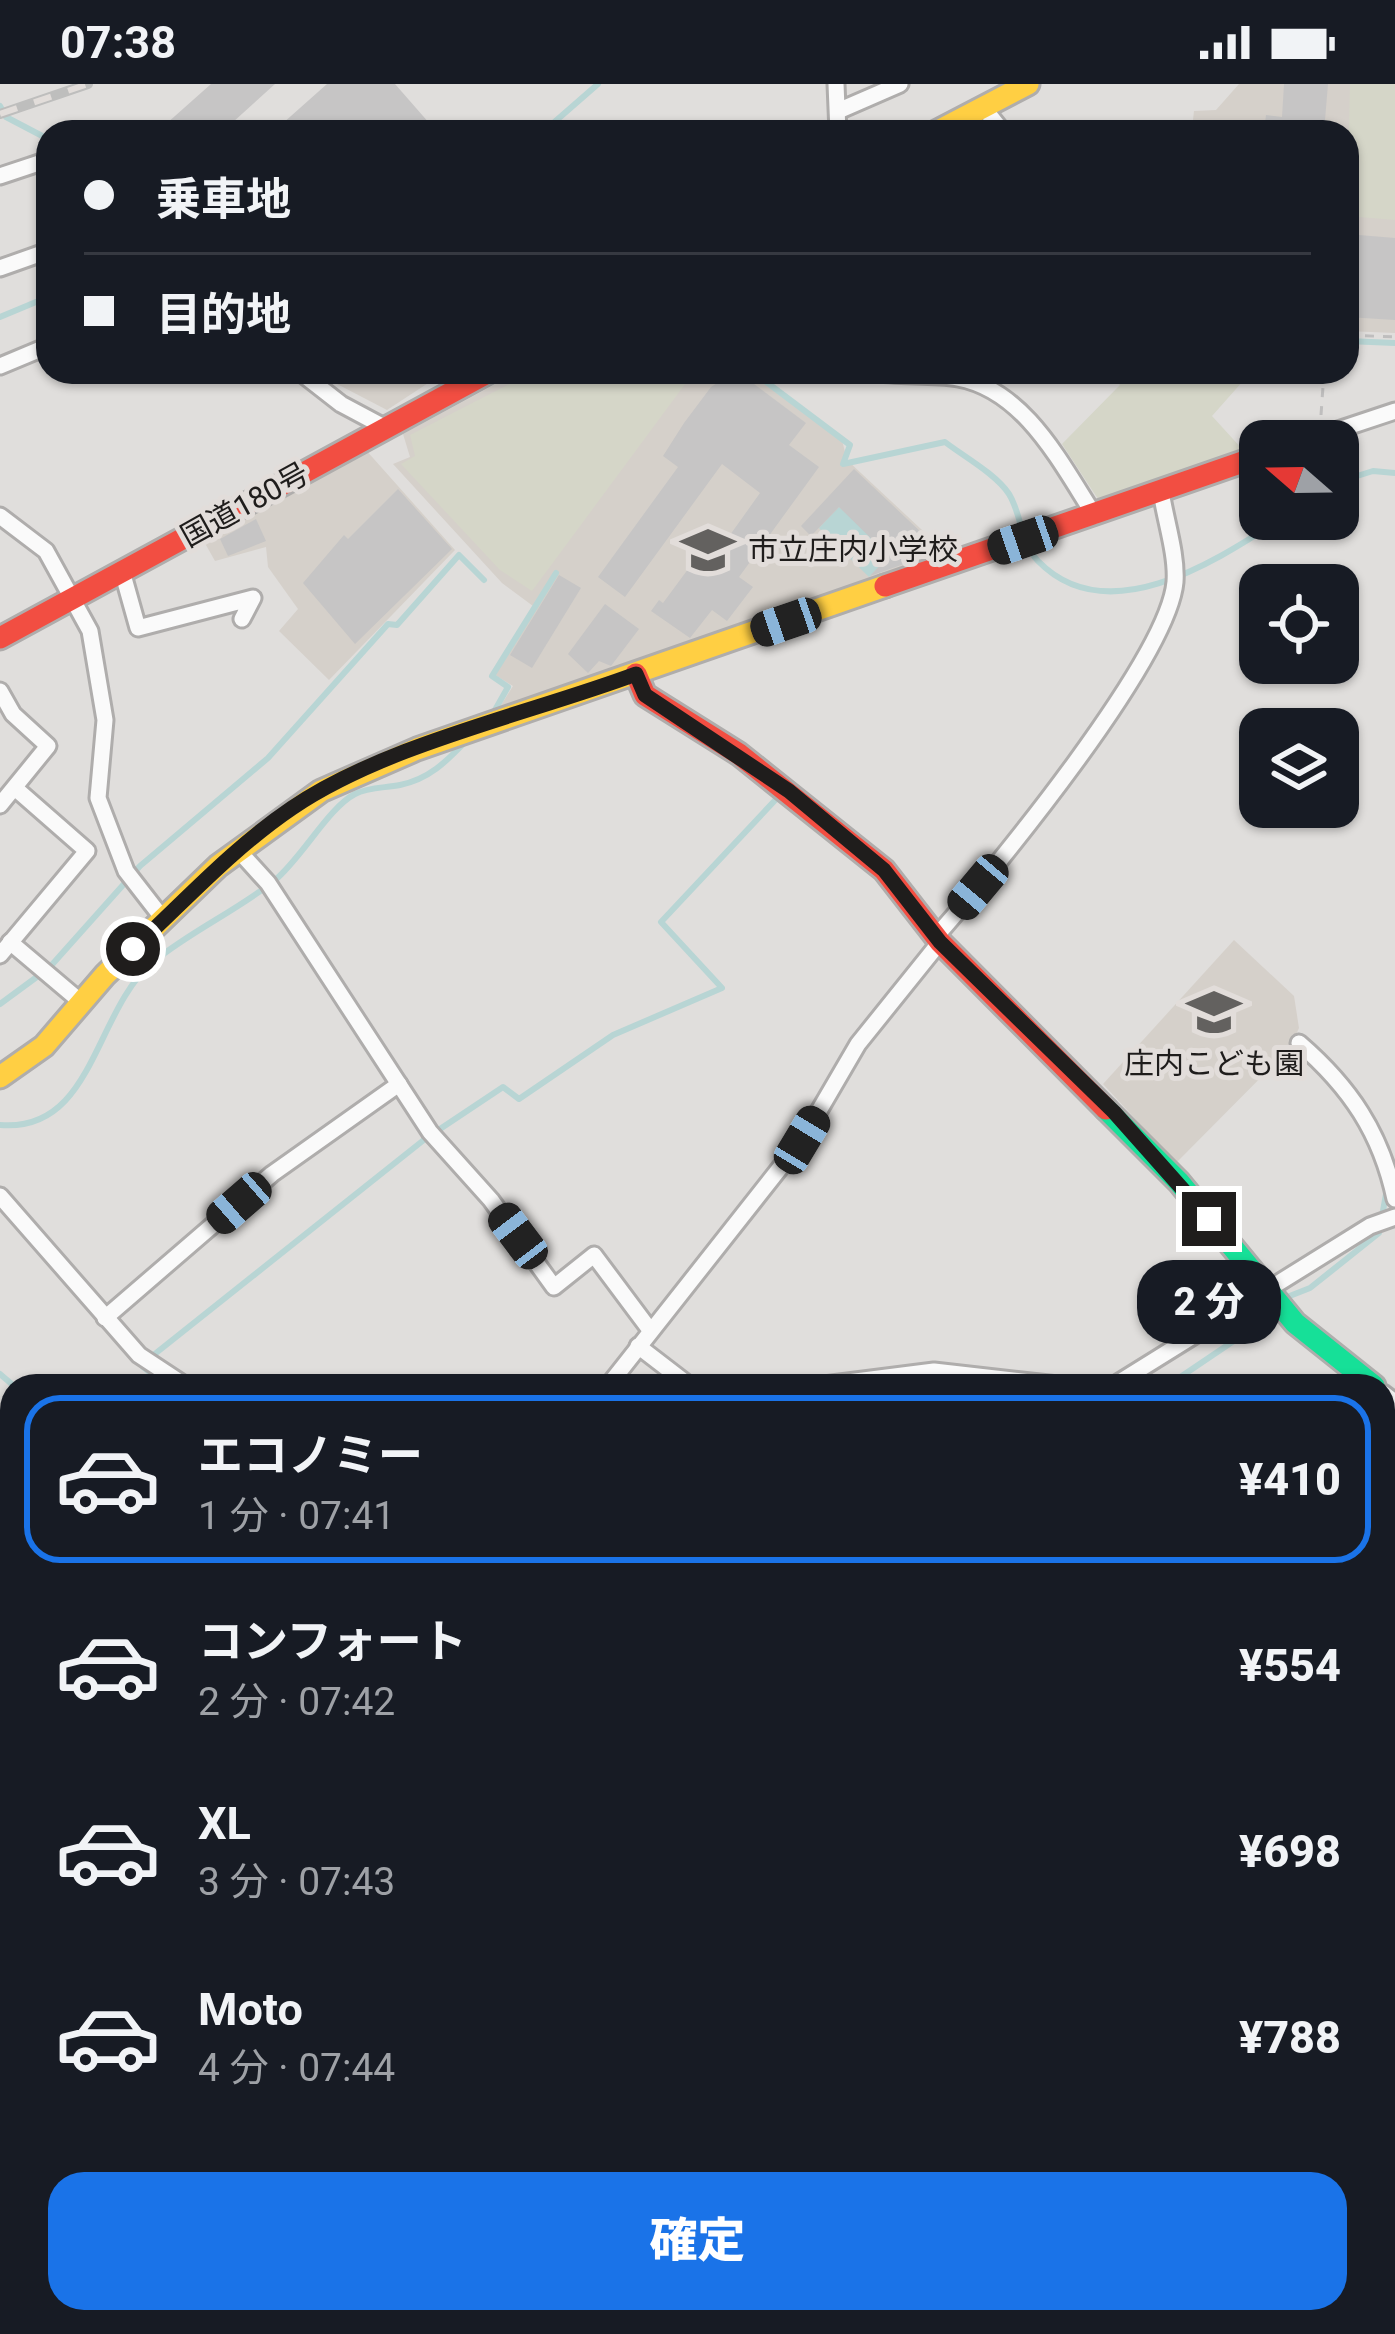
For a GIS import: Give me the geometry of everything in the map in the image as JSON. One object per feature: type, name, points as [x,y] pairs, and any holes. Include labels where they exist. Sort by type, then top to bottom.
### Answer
[{"type":"main road","points":[[959,120],[1028,84]]},
{"type":"main road","name":"国道180号","points":[[0,638],[467,384]]},
{"type":"main road","points":[[0,1077],[17,1070],[238,850],[295,806],[354,776],[417,749],[1239,464]]},
{"type":"main road","points":[[636,674],[645,695],[785,789],[884,870],[939,935],[1179,1182],[1278,1302],[1321,1347],[1358,1374]]},
{"type":"street","points":[[836,84],[838,120]]},
{"type":"street","points":[[838,111],[900,84]]},
{"type":"street","points":[[983,107],[993,120]]},
{"type":"street","points":[[0,176],[36,164]]},
{"type":"street","points":[[0,268],[36,254]]},
{"type":"street","points":[[0,366],[36,351]]},
{"type":"street","points":[[315,384],[386,428]]},
{"type":"street","points":[[974,384],[996,393],[1019,411],[1053,451],[1095,516]]},
{"type":"street","points":[[1359,423],[1395,410]]},
{"type":"street","points":[[617,1374],[802,1140],[858,1044],[1141,664],[1166,617],[1175,579],[1161,491]]},
{"type":"street","points":[[0,516],[46,550],[90,632],[105,719],[98,798],[108,833],[132,879],[164,920]]},
{"type":"street","points":[[122,572],[138,628],[253,598],[242,620]]},
{"type":"street","points":[[0,691],[13,714],[48,746],[0,805]]},
{"type":"street","points":[[15,788],[87,851],[5,948],[81,1002]]},
{"type":"street","points":[[238,850],[269,884],[432,1134],[491,1200],[554,1287],[594,1255],[650,1330]]},
{"type":"street","points":[[1299,1043],[1340,1078],[1386,1156],[1395,1199]]},
{"type":"street","points":[[105,1318],[272,1174],[399,1084]]},
{"type":"street","points":[[0,1196],[105,1318],[147,1362],[166,1374]]},
{"type":"street","points":[[1137,1374],[1278,1302],[1386,1219]]},
{"type":"street","points":[[638,1346],[674,1374]]},
{"type":"street","points":[[910,1374],[961,1374]]},
{"type":"path","points":[[1359,336],[1395,337]]},
{"type":"path","points":[[1323,384],[1323,420]]},
{"type":"shaded area","points":[[1239,84],[1395,84],[1395,333],[1359,332],[1359,120],[1193,120],[1194,111],[1216,110]]},
{"type":"shaded area","points":[[1350,84],[1395,84],[1395,220],[1359,217],[1359,120],[1349,120]]},
{"type":"shaded area","points":[[337,384],[427,384],[387,410]]},
{"type":"shaded area","name":"市立庄内小学校","points":[[496,384],[765,384],[842,440],[847,460],[951,557],[493,718],[513,686],[492,673],[533,606],[502,583],[393,464],[410,457],[403,434]]},
{"type":"shaded area","points":[[510,384],[685,384],[532,591],[500,570],[401,464],[415,456],[410,435]]},
{"type":"shaded area","points":[[1119,384],[1240,384],[1212,416],[1239,451],[1100,502],[1062,444]]},
{"type":"shaded area","points":[[365,449],[455,550],[329,680],[279,631],[298,609],[268,567],[266,547],[215,561],[202,538]]},
{"type":"shaded area","points":[[1234,940],[1294,996],[1299,1028],[1290,1048],[1176,1163],[1103,1084]]},
{"type":"water","points":[[839,507],[892,553],[869,577],[819,528]]},
{"type":"building","points":[[211,84],[275,84],[235,120],[170,120]]},
{"type":"building","points":[[327,84],[395,84],[426,120],[286,120]]},
{"type":"building","points":[[1284,84],[1328,84],[1325,120],[1265,120],[1266,115],[1282,117]]},
{"type":"building","points":[[1359,235],[1395,238],[1395,320],[1359,318]]},
{"type":"building","points":[[754,384],[806,423],[789,445],[819,467],[739,577],[753,587],[727,621],[712,610],[690,638],[651,611],[659,600],[663,603],[714,534],[725,542],[760,493],[722,464],[625,597],[598,577],[678,467],[663,456],[711,387]]},
{"type":"building","points":[[854,469],[941,551],[870,576],[889,556],[839,507],[811,536],[801,526]]},
{"type":"building","points":[[398,489],[452,549],[355,644],[303,583],[344,535],[348,539]]},
{"type":"building","points":[[256,519],[266,541],[228,556],[220,539]]},
{"type":"building","points":[[559,575],[581,588],[532,668],[510,655]]},
{"type":"building","points":[[605,604],[639,629],[611,666],[599,661],[588,673],[568,654]]},
{"type":"waterway","points":[[557,120],[598,84]]},
{"type":"waterway","points":[[0,106],[6,117],[36,133]]},
{"type":"waterway","points":[[0,317],[36,302]]},
{"type":"waterway","points":[[1359,342],[1395,343]]},
{"type":"waterway","points":[[769,384],[850,445],[843,464],[945,442],[1003,487],[1038,561],[1066,582],[1096,591],[1129,590],[1194,569],[1247,540]]},
{"type":"waterway","points":[[1359,475],[1395,473]]},
{"type":"waterway","points":[[0,1004],[49,968],[140,866],[268,758],[388,624],[397,625],[459,555],[484,580]]},
{"type":"waterway","points":[[495,710],[508,687],[492,676],[556,573]]},
{"type":"waterway","points":[[0,1125],[31,1122],[55,1110],[90,1065],[133,983],[183,940],[274,881],[345,801],[365,790],[420,779],[466,741]]},
{"type":"waterway","points":[[152,1374],[143,1367],[151,1357],[425,1139],[503,1087],[519,1099],[613,1035],[722,988],[661,922],[780,795]]},
{"type":"waterway","points":[[1282,1299],[1310,1288],[1379,1233],[1388,1183]]},
{"type":"waterway","points":[[1185,1374],[1278,1311]]},
{"type":"railway","points":[[0,114],[88,84]]},
{"type":"traffic: fast","points":[[1106,1109],[1179,1182],[1295,1323],[1359,1374]]},
{"type":"traffic: slow","points":[[959,120],[1028,84]]},
{"type":"traffic: slow","points":[[0,1077],[44,1046],[105,975],[218,866],[321,791],[417,749],[885,586]]},
{"type":"traffic: jam","points":[[0,638],[467,384]]},
{"type":"traffic: jam","points":[[885,586],[1239,463]]},
{"type":"traffic: jam","points":[[636,674],[645,695],[739,754],[884,870],[940,942],[1106,1109]]},
{"type":"place","name":"市立庄内小学校","points":[[708,550]]},
{"type":"place","name":"庄内こども園","points":[[1214,1012]]},
{"type":"route","points":[[133,949],[238,850],[295,806],[417,749],[636,674],[645,695],[739,754],[884,870],[940,942],[1114,1112],[1209,1219]]}]
